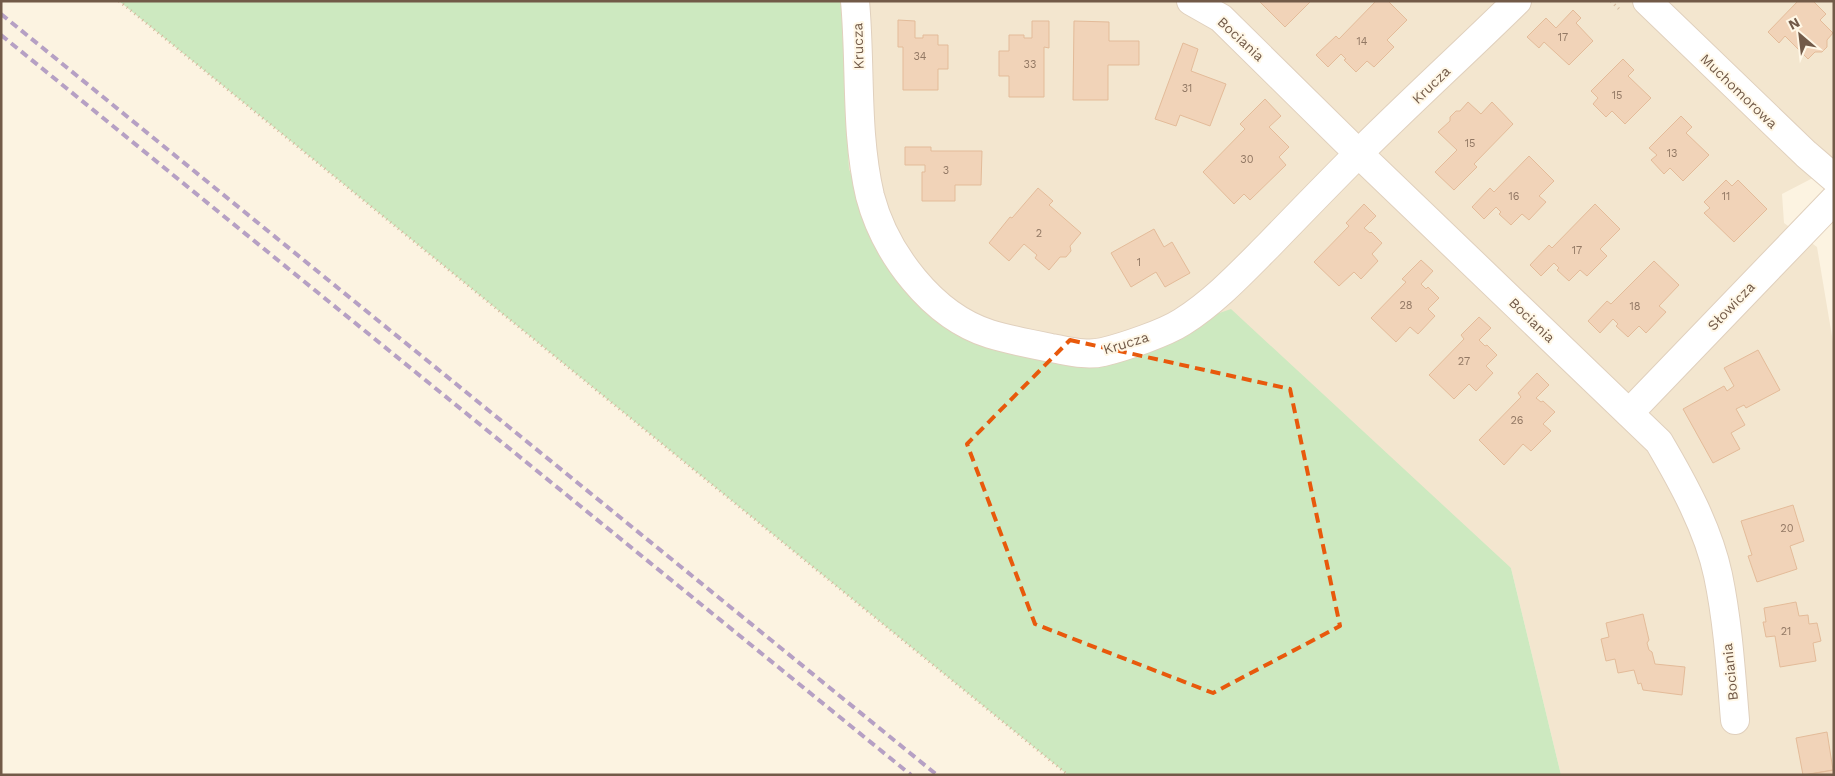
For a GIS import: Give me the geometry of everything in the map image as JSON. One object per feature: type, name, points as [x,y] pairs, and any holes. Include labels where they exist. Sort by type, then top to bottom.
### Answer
[{"type":"street","name":"Krucza","points":[[856,1],[861,140],[871,197],[889,244],[913,278],[933,299],[955,317],[976,330],[1011,340],[1078,353],[1102,352],[1138,341],[1180,324],[1213,301],[1358,153],[1517,1]]},
{"type":"street","name":"Bociania","points":[[1191,1],[1221,18],[1358,153],[1659,442],[1682,481],[1700,520],[1718,574],[1728,643],[1735,720]]},
{"type":"street","name":"Muchomorowa","points":[[1648,1],[1806,154],[1834,178]]},
{"type":"street","name":"Słowicza","points":[[1629,413],[1834,200]]},
{"type":"path","points":[[119,1],[1068,775]]},
{"type":"highlighted area","points":[[1070,340],[1290,389],[1340,626],[1213,693],[1035,624],[967,444]]},
{"type":"shaded area","points":[[841,1],[1834,1],[1834,167],[1782,194],[1784,223],[1817,247],[1834,348],[1834,775],[1561,775],[1511,568],[1071,364],[958,336],[892,272],[849,169]]},
{"type":"green space","points":[[119,1],[841,1],[849,169],[892,272],[958,336],[1071,364],[1231,309],[1511,568],[1561,775],[1068,775]]},
{"type":"building","points":[[1259,1],[1311,1],[1285,27]]},
{"type":"building","points":[[1376,1],[1388,1],[1407,20],[1387,40],[1394,47],[1374,67],[1367,61],[1356,72],[1344,60],[1346,59],[1341,54],[1328,67],[1316,55],[1336,36],[1339,39]]},
{"type":"building","points":[[1798,1],[1813,1],[1826,14],[1820,20],[1833,33],[1827,40],[1827,47],[1822,52],[1815,52],[1808,59],[1785,36],[1779,43],[1768,32]]},
{"type":"building","points":[[1573,10],[1581,18],[1576,23],[1593,41],[1569,65],[1544,42],[1539,48],[1527,37],[1546,18],[1556,28]]},
{"type":"building","points":[[898,20],[915,21],[915,38],[923,38],[923,35],[938,35],[938,45],[948,45],[948,69],[938,69],[938,90],[903,90],[903,47],[898,47]]},
{"type":"building","points":[[1032,21],[1049,21],[1049,48],[1044,47],[1044,97],[1009,97],[1009,76],[999,76],[999,51],[1009,51],[1009,35],[1024,35],[1024,38],[1032,38]]},
{"type":"building","points":[[1074,21],[1109,22],[1109,41],[1139,41],[1139,65],[1108,65],[1108,100],[1073,100]]},
{"type":"building","points":[[1183,43],[1198,49],[1191,71],[1226,84],[1210,126],[1180,115],[1176,126],[1155,119]]},
{"type":"building","points":[[1623,59],[1634,70],[1628,76],[1651,98],[1625,124],[1612,111],[1606,117],[1593,104],[1598,98],[1591,91]]},
{"type":"building","points":[[1265,99],[1281,116],[1269,127],[1289,147],[1279,157],[1286,165],[1250,200],[1244,194],[1234,204],[1203,172],[1245,129],[1240,124]]},
{"type":"building","points":[[1468,102],[1481,114],[1492,102],[1513,124],[1474,164],[1477,167],[1454,190],[1435,172],[1457,150],[1438,132],[1450,121],[1450,117],[1456,111],[1460,111]]},
{"type":"building","points":[[1681,116],[1692,127],[1686,133],[1709,155],[1683,181],[1670,168],[1664,174],[1651,160],[1657,155],[1649,148]]},
{"type":"building","points":[[905,147],[931,147],[931,151],[982,151],[981,185],[955,185],[955,201],[922,201],[922,172],[925,172],[925,165],[905,165]]},
{"type":"building","points":[[1529,156],[1554,181],[1539,196],[1546,202],[1529,220],[1522,214],[1511,225],[1499,214],[1501,212],[1496,207],[1484,219],[1472,207],[1490,188],[1494,192]]},
{"type":"building","points":[[1726,180],[1732,186],[1738,180],[1767,209],[1734,242],[1704,213],[1710,208],[1704,202]]},
{"type":"building","points":[[1038,188],[1053,201],[1049,205],[1081,233],[1070,246],[1071,251],[1066,257],[1060,257],[1049,270],[1035,258],[1037,255],[1024,244],[1009,261],[989,243],[1010,217],[1012,218]]},
{"type":"building","points":[[1364,204],[1376,216],[1364,228],[1382,243],[1372,254],[1378,261],[1361,279],[1354,272],[1339,286],[1314,262],[1349,226],[1346,223]]},
{"type":"building","points":[[1595,204],[1620,229],[1600,249],[1607,256],[1587,276],[1580,270],[1569,281],[1557,270],[1559,268],[1554,263],[1541,276],[1530,265],[1549,245],[1552,248]]},
{"type":"building","points":[[1154,229],[1164,247],[1172,242],[1190,273],[1165,287],[1156,272],[1131,287],[1111,253]]},
{"type":"building","points":[[1421,260],[1433,271],[1421,284],[1426,289],[1428,287],[1439,298],[1428,309],[1435,316],[1418,334],[1410,327],[1396,342],[1371,318],[1406,282],[1402,279]]},
{"type":"building","points":[[1654,261],[1679,285],[1659,306],[1666,312],[1646,333],[1639,326],[1628,337],[1616,326],[1618,324],[1613,319],[1600,333],[1588,321],[1607,301],[1611,304]]},
{"type":"building","points":[[1479,317],[1491,328],[1479,340],[1497,355],[1486,366],[1493,373],[1476,391],[1469,384],[1454,399],[1429,375],[1464,339],[1461,335]]},
{"type":"building","points":[[1758,350],[1780,390],[1746,408],[1744,405],[1736,409],[1745,425],[1731,433],[1740,449],[1713,463],[1683,409],[1724,386],[1727,391],[1734,386],[1724,368]]},
{"type":"building","points":[[1537,373],[1549,385],[1536,398],[1541,402],[1543,401],[1555,412],[1543,424],[1551,431],[1531,451],[1523,444],[1504,465],[1479,440],[1521,397],[1518,393]]},
{"type":"building","points":[[1793,505],[1804,541],[1790,546],[1797,569],[1757,582],[1748,556],[1752,555],[1741,521]]},
{"type":"building","points":[[1796,602],[1799,616],[1808,615],[1809,624],[1817,623],[1821,641],[1813,643],[1816,661],[1780,667],[1775,636],[1766,637],[1763,622],[1766,622],[1764,608]]},
{"type":"building","points":[[1643,614],[1649,640],[1647,643],[1655,664],[1685,667],[1682,695],[1643,690],[1641,683],[1638,684],[1634,670],[1618,673],[1615,659],[1606,661],[1601,639],[1609,637],[1606,623]]},
{"type":"building","points":[[1827,732],[1833,770],[1803,775],[1796,738]]},
{"type":"building","points":[[1834,770],[1834,775],[1805,775]]},
{"type":"railway","points":[[1,14],[937,775]]},
{"type":"railway","points":[[1,35],[911,775]]}]
